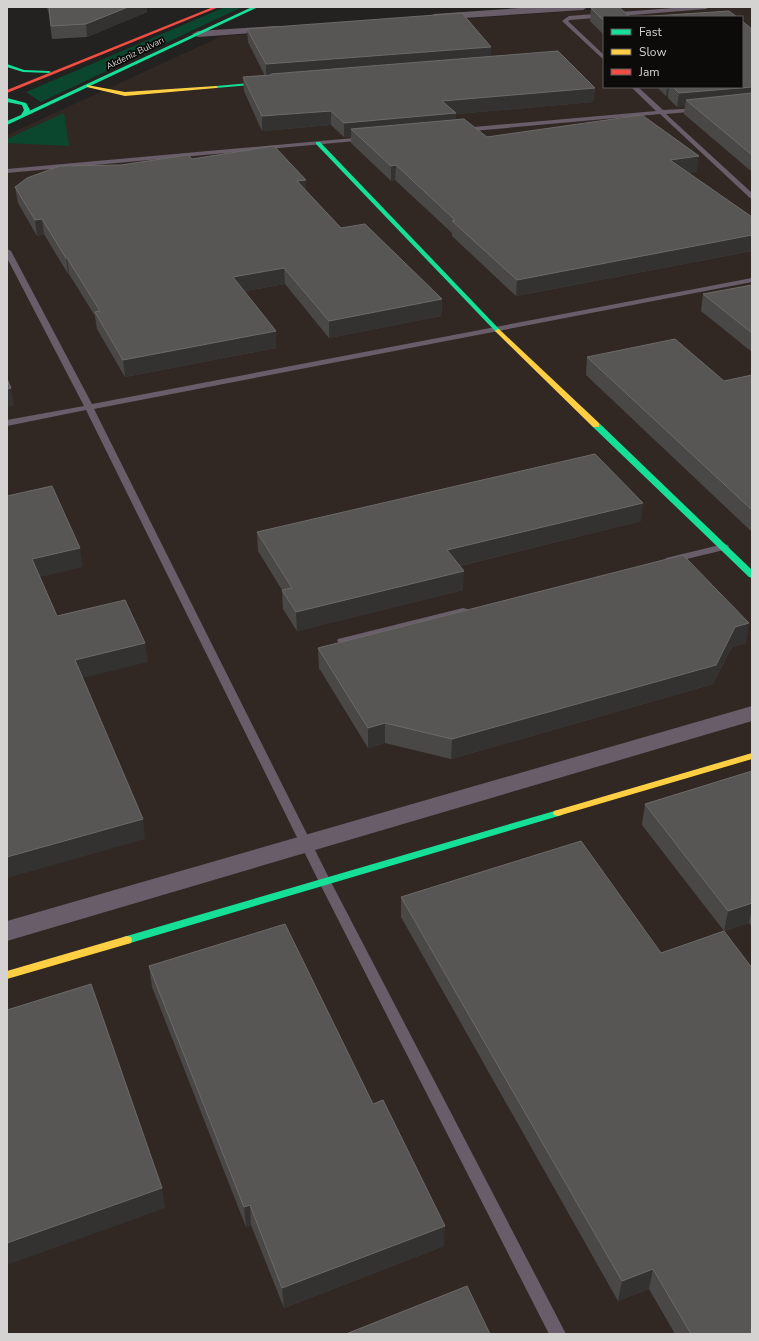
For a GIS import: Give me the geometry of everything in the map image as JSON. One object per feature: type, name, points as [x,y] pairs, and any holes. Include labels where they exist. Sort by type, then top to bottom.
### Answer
[{"type":"street","name":"Akdeniz Bulvarı","points":[[7,92],[217,7]]},
{"type":"street","name":"Akdeniz Bulvarı","points":[[8,123],[256,7]]},
{"type":"street","points":[[426,18],[583,7]]},
{"type":"street","points":[[198,34],[284,28]]},
{"type":"street","points":[[7,65],[22,71],[58,71]]},
{"type":"street","points":[[89,86],[125,94],[282,82]]},
{"type":"street","points":[[7,100],[19,102],[26,107],[27,110],[23,116]]},
{"type":"street","points":[[318,143],[497,330],[752,575]]},
{"type":"street","points":[[7,931],[752,713]]},
{"type":"street","points":[[7,975],[752,756]]},
{"type":"lane","points":[[603,57],[565,21],[569,18],[706,7]]},
{"type":"lane","points":[[635,88],[752,197]]},
{"type":"lane","points":[[453,131],[706,108]]},
{"type":"lane","points":[[7,171],[374,138]]},
{"type":"lane","points":[[7,251],[89,408],[325,882],[558,1334]]},
{"type":"lane","points":[[7,424],[752,280]]},
{"type":"lane","points":[[663,562],[724,547]]},
{"type":"lane","points":[[342,641],[472,609]]},
{"type":"shaded area","points":[[632,7],[752,7],[752,1334],[7,1334],[7,135],[222,36]]},
{"type":"green space","points":[[225,7],[242,7],[41,102],[26,92]]},
{"type":"green space","points":[[64,113],[69,146],[7,143],[7,139]]},
{"type":"building","points":[[49,7],[128,7],[86,24],[51,26]]},
{"type":"building","points":[[619,7],[629,16],[603,16],[603,20],[591,8]]},
{"type":"building","points":[[729,11],[736,16],[653,16]]},
{"type":"building","points":[[462,13],[491,47],[266,64],[247,29]]},
{"type":"building","points":[[743,22],[752,29],[752,87],[743,88]]},
{"type":"building","points":[[558,51],[595,88],[442,101],[456,113],[344,123],[331,111],[262,116],[243,77],[271,74]]},
{"type":"building","points":[[674,88],[740,88],[679,93]]},
{"type":"building","points":[[752,93],[752,155],[686,100]]},
{"type":"building","points":[[642,115],[699,156],[670,160],[752,217],[752,235],[517,280],[452,221],[455,220],[396,165],[391,166],[351,129],[464,119],[487,137]]},
{"type":"building","points":[[274,146],[306,180],[297,181],[341,228],[365,224],[442,299],[329,321],[284,268],[233,277],[276,331],[123,360],[95,312],[100,311],[67,258],[42,219],[35,220],[15,187],[27,178],[60,166],[121,165],[188,155],[192,159]]},
{"type":"building","points":[[752,285],[752,333],[703,294]]},
{"type":"building","points":[[675,339],[724,381],[752,375],[752,510],[587,357]]},
{"type":"building","points":[[7,379],[11,388],[7,389]]},
{"type":"building","points":[[595,454],[643,503],[447,550],[464,571],[296,612],[282,590],[292,588],[257,532]]},
{"type":"building","points":[[52,486],[80,548],[32,559],[57,616],[125,600],[145,643],[75,660],[143,819],[7,857],[7,496]]},
{"type":"building","points":[[683,555],[749,623],[735,627],[716,665],[452,739],[385,723],[368,728],[318,648]]},
{"type":"building","points":[[752,771],[752,903],[728,911],[645,804]]},
{"type":"building","points":[[581,841],[661,953],[724,931],[752,968],[752,1334],[691,1334],[653,1269],[622,1281],[401,897]]},
{"type":"building","points":[[285,924],[373,1104],[383,1100],[445,1226],[282,1288],[250,1205],[244,1207],[149,966]]},
{"type":"building","points":[[91,984],[162,1188],[7,1243],[7,1010]]},
{"type":"building","points":[[467,1286],[490,1334],[346,1334]]},
{"type":"traffic: fast","points":[[23,116],[256,7]]},
{"type":"traffic: fast","points":[[7,65],[23,71],[49,72]]},
{"type":"traffic: fast","points":[[216,87],[273,82]]},
{"type":"traffic: fast","points":[[7,100],[24,104],[27,110],[23,116],[7,123]]},
{"type":"traffic: fast","points":[[318,143],[498,331]]},
{"type":"traffic: fast","points":[[596,425],[752,575]]},
{"type":"traffic: fast","points":[[127,940],[558,813]]},
{"type":"traffic: slow","points":[[89,86],[125,94],[216,87]]},
{"type":"traffic: slow","points":[[498,331],[596,425]]},
{"type":"traffic: slow","points":[[558,813],[752,756]]},
{"type":"traffic: slow","points":[[7,975],[127,940]]},
{"type":"traffic: jam","points":[[7,92],[217,7]]}]
